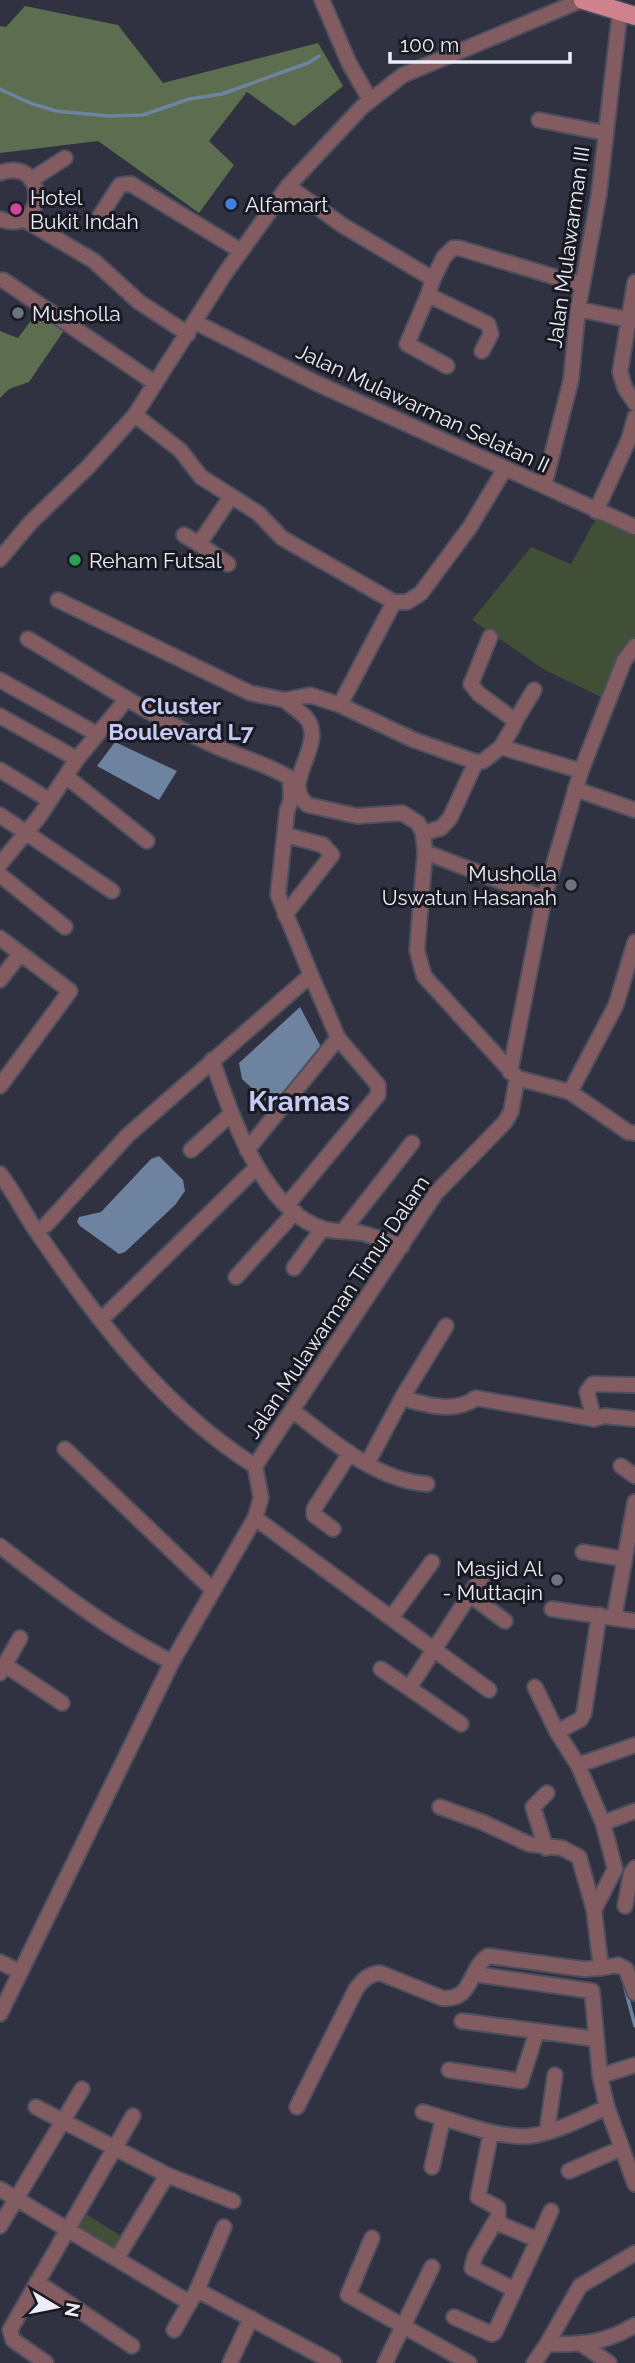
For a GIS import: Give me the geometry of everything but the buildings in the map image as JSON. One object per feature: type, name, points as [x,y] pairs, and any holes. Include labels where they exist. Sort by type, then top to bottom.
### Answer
[{"type":"main road","points":[[583,0],[627,13]]},
{"type":"street","points":[[322,0],[349,64],[370,100]]},
{"type":"street","points":[[0,559],[31,522],[89,467],[135,415],[241,251],[288,186],[370,100],[403,75],[583,0]]},
{"type":"street","name":"Jalan Mulawarman III","points":[[544,486],[571,380],[578,309],[599,194],[605,133],[627,13]]},
{"type":"street","points":[[539,120],[605,133]]},
{"type":"street","points":[[31,180],[65,158]]},
{"type":"street","points":[[0,173],[13,170],[31,180],[37,201],[32,212],[23,219],[13,222],[0,219]]},
{"type":"street","points":[[100,216],[120,185],[131,184],[241,251]]},
{"type":"street","points":[[288,186],[342,225],[433,279]]},
{"type":"street","name":"Jalan Mulawarman Selatan II","points":[[23,219],[94,261],[139,302],[191,328],[441,438],[504,470],[635,527]]},
{"type":"street","points":[[447,366],[407,344],[433,279],[444,257],[453,248],[582,285]]},
{"type":"street","points":[[4,281],[155,383]]},
{"type":"street","points":[[635,282],[621,380],[635,403]]},
{"type":"street","points":[[428,295],[488,324],[491,334],[482,351]]},
{"type":"street","points":[[578,309],[631,320]]},
{"type":"street","points":[[135,415],[180,450],[201,477],[230,498],[258,513],[282,538],[394,602],[407,602],[421,593],[470,527],[504,470]]},
{"type":"street","points":[[596,511],[629,439],[635,417]]},
{"type":"street","points":[[198,544],[230,498]]},
{"type":"street","points":[[184,535],[228,564]]},
{"type":"street","points":[[58,600],[250,693],[285,700],[310,695],[340,705],[414,740],[480,761]]},
{"type":"street","points":[[340,705],[394,602]]},
{"type":"street","points":[[490,637],[471,684],[479,694],[511,716],[514,723]]},
{"type":"street","points":[[28,639],[126,700],[213,745],[255,759],[290,778],[286,835],[278,887],[285,915],[338,1038],[378,1086],[378,1095],[236,1277]]},
{"type":"street","name":"Jalan Mulawarman Timur Dalam","points":[[255,1466],[436,1193],[505,1122],[511,1112],[513,1075],[544,898],[581,771],[624,661],[635,646]]},
{"type":"street","points":[[0,680],[97,734]]},
{"type":"street","points":[[423,833],[441,828],[450,818],[480,761],[501,747],[534,690]]},
{"type":"street","points":[[0,864],[67,777],[76,758],[126,700]]},
{"type":"street","points":[[285,700],[310,724],[311,741],[298,787],[302,800],[309,805],[357,816],[402,813],[411,816],[423,833],[425,852],[418,950],[424,976],[513,1075],[570,1092],[628,1132],[635,1133]]},
{"type":"street","points":[[0,716],[76,758]]},
{"type":"street","points":[[501,747],[581,771]]},
{"type":"street","points":[[0,770],[49,800]]},
{"type":"street","points":[[67,777],[147,841]]},
{"type":"street","points":[[575,789],[635,810]]},
{"type":"street","points":[[0,815],[113,891]]},
{"type":"street","points":[[285,915],[332,855],[323,845],[286,835]]},
{"type":"street","points":[[425,852],[544,898]]},
{"type":"street","points":[[0,875],[65,927]]},
{"type":"street","points":[[0,938],[70,991],[0,1086]]},
{"type":"street","points":[[570,1092],[616,1005],[635,942]]},
{"type":"street","points":[[0,980],[20,954]]},
{"type":"street","points":[[46,1224],[128,1135],[311,975]]},
{"type":"street","points":[[247,1150],[338,1038]]},
{"type":"street","points":[[212,1060],[231,1114],[256,1168],[291,1209],[323,1229],[362,1233],[400,1250]]},
{"type":"street","points":[[191,1150],[231,1114]]},
{"type":"street","points":[[343,1231],[412,1143]]},
{"type":"street","points":[[108,1313],[256,1168]]},
{"type":"street","points":[[0,1174],[58,1262],[114,1337],[150,1378],[203,1428],[255,1466],[261,1498],[256,1518],[172,1662],[0,2014]]},
{"type":"street","points":[[294,1268],[323,1229]]},
{"type":"street","points":[[367,1464],[402,1398],[446,1326]]},
{"type":"street","points":[[594,1419],[587,1392],[593,1384],[635,1385]]},
{"type":"street","points":[[402,1398],[447,1408],[466,1405],[476,1398],[594,1419],[604,1416],[635,1419]]},
{"type":"street","points":[[293,1411],[367,1464],[387,1474],[427,1483]]},
{"type":"street","points":[[65,1449],[213,1590]]},
{"type":"street","points":[[333,1529],[314,1515],[314,1509],[350,1453]]},
{"type":"street","points":[[621,1466],[635,1476]]},
{"type":"street","points":[[614,1618],[635,1502]]},
{"type":"street","points":[[256,1518],[489,1690]]},
{"type":"street","points":[[0,1546],[48,1583],[150,1651],[172,1662]]},
{"type":"street","points":[[583,1552],[624,1559]]},
{"type":"street","points":[[391,1618],[432,1562]]},
{"type":"street","points":[[409,1688],[484,1573]]},
{"type":"street","points":[[470,1595],[505,1621]]},
{"type":"street","points":[[552,1609],[635,1621]]},
{"type":"street","points":[[557,1732],[581,1719],[599,1615]]},
{"type":"street","points":[[20,1638],[2,1669],[62,1703]]},
{"type":"street","points":[[381,1669],[460,1724]]},
{"type":"street","points":[[535,1687],[557,1732],[578,1765],[603,1823],[615,1869],[594,1910]]},
{"type":"street","points":[[578,1765],[635,1745]]},
{"type":"street","points":[[546,1849],[533,1807],[547,1793]]},
{"type":"street","points":[[440,1807],[546,1849],[562,1848],[579,1857],[594,1910],[601,1968]]},
{"type":"street","points":[[603,1823],[635,1811]]},
{"type":"street","points":[[625,1906],[631,1872],[635,1868]]},
{"type":"street","points":[[297,2107],[356,1989],[365,1978],[373,1974],[380,1973],[452,1999],[467,1990],[482,1960],[488,1956],[583,1969],[618,1965],[626,1969],[635,1993]]},
{"type":"street","points":[[481,1975],[592,1992],[600,2077],[607,2107],[635,2184]]},
{"type":"street","points":[[462,2021],[596,2039]]},
{"type":"street","points":[[449,2070],[521,2081],[537,2031]]},
{"type":"street","points":[[600,2077],[635,2065]]},
{"type":"street","points":[[547,2131],[555,2075]]},
{"type":"street","points":[[0,2226],[82,2089]]},
{"type":"street","points":[[36,2107],[167,2175],[233,2201]]},
{"type":"street","points":[[423,2112],[491,2132],[528,2136],[607,2107]]},
{"type":"street","points":[[46,2363],[10,2336],[37,2282],[133,2116]]},
{"type":"street","points":[[432,2167],[447,2119]]},
{"type":"street","points":[[491,2132],[478,2197],[498,2208],[496,2220],[475,2256],[472,2267],[515,2290]]},
{"type":"street","points":[[569,2171],[622,2148]]},
{"type":"street","points":[[117,2258],[167,2175]]},
{"type":"street","points":[[0,2189],[190,2303]]},
{"type":"street","points":[[454,2317],[493,2334],[551,2211]]},
{"type":"street","points":[[496,2220],[538,2240]]},
{"type":"street","points":[[174,2330],[197,2290],[224,2227]]},
{"type":"street","points":[[372,2238],[347,2294],[469,2363]]},
{"type":"street","points":[[534,2363],[580,2286],[635,2253]]},
{"type":"street","points":[[386,2363],[432,2267]]},
{"type":"street","points":[[37,2282],[132,2346]]},
{"type":"street","points":[[197,2290],[251,2318],[307,2357],[334,2363]]},
{"type":"street","points":[[230,2363],[251,2318]]},
{"type":"street","points":[[547,2344],[583,2345],[612,2339],[635,2325]]},
{"type":"street","points":[[583,2345],[608,2363]]},
{"type":"green space","points":[[25,6],[118,25],[163,83],[318,43],[343,86],[294,126],[247,92],[209,141],[234,165],[199,213],[98,141],[0,153],[0,26],[6,27]]},
{"type":"green space","points":[[38,311],[65,329],[29,382],[9,389],[0,398],[0,331],[18,338]]},
{"type":"green space","points":[[598,515],[635,533],[635,637],[603,698],[545,670],[472,620],[531,547],[571,564]]},
{"type":"green space","points":[[81,2211],[126,2239],[115,2255],[71,2228]]},
{"type":"water","points":[[115,742],[177,771],[159,800],[97,766]]},
{"type":"water","points":[[300,1007],[320,1045],[319,1050],[283,1095],[277,1101],[268,1103],[242,1079],[239,1063]]},
{"type":"water","points":[[159,1156],[183,1180],[185,1191],[175,1205],[125,1252],[119,1254],[80,1226],[77,1222],[79,1217],[101,1212],[151,1159]]},
{"type":"waterway","points":[[0,89],[56,111],[109,116],[143,115],[189,99],[222,94],[308,63],[319,56]]},
{"type":"waterway","points":[[624,1984],[635,2026]]},
{"type":"place","name":"Alfamart","points":[[231,204]]},
{"type":"place","name":"Hotel Bukit Indah","points":[[16,209]]},
{"type":"place","name":"Musholla","points":[[18,313]]},
{"type":"place","name":"Reham Futsal","points":[[75,560]]},
{"type":"place","name":"Musholla Uswatun Hasanah","points":[[571,885]]},
{"type":"place","name":"Masjid Al - Muttaqin","points":[[557,1580]]},
{"type":"district","name":"Cluster Boulevard L7","points":[[181,718]]},
{"type":"district","name":"Kramas","points":[[299,1101]]}]
